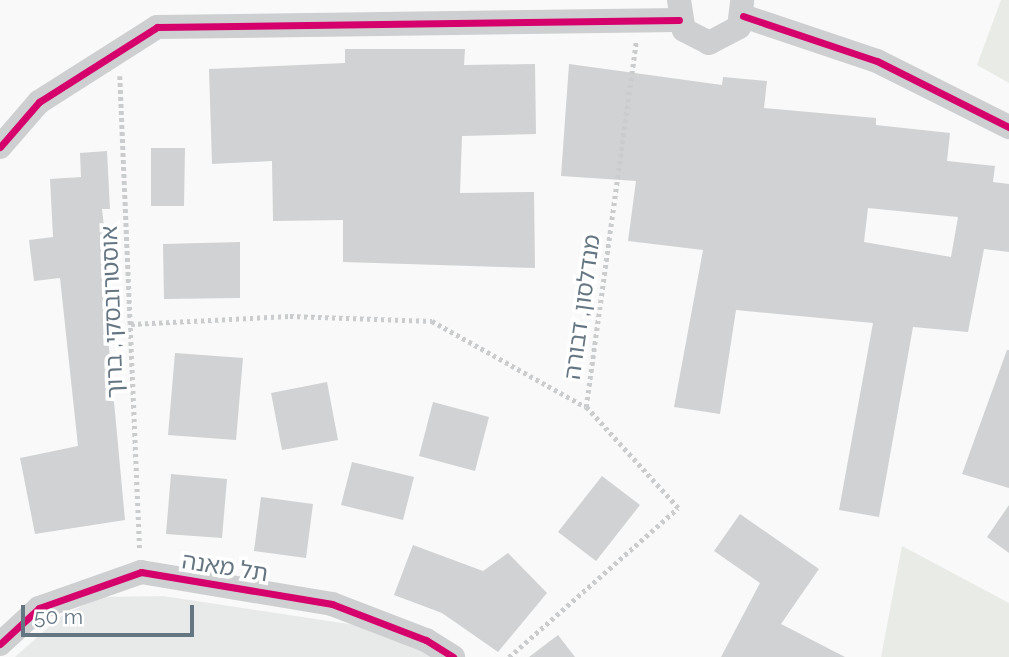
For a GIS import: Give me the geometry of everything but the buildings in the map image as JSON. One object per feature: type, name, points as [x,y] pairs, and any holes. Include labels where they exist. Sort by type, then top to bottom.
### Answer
[{"type":"street","points":[[0,147],[39,102],[157,27],[639,20],[679,10],[692,38],[709,43],[731,36],[742,8],[877,61],[1009,128]]},
{"type":"street","name":"תל מאנה","points":[[0,644],[39,608],[141,572],[332,604],[426,640],[453,657]]},
{"type":"path","points":[[130,324],[290,316],[432,321],[586,407]]},
{"type":"shaded area","points":[[1001,0],[1009,0],[1009,83],[977,65]]},
{"type":"shaded area","points":[[902,546],[1009,603],[1009,657],[881,657]]},
{"type":"shaded area","points":[[163,596],[369,627],[436,657],[15,657],[60,617],[100,597]]},
{"type":"cycle path","points":[[743,16],[877,61],[1009,127]]},
{"type":"cycle path","points":[[0,147],[39,102],[157,27],[679,20]]},
{"type":"cycle path","points":[[0,644],[39,608],[141,572],[332,604],[426,640],[453,657]]}]
